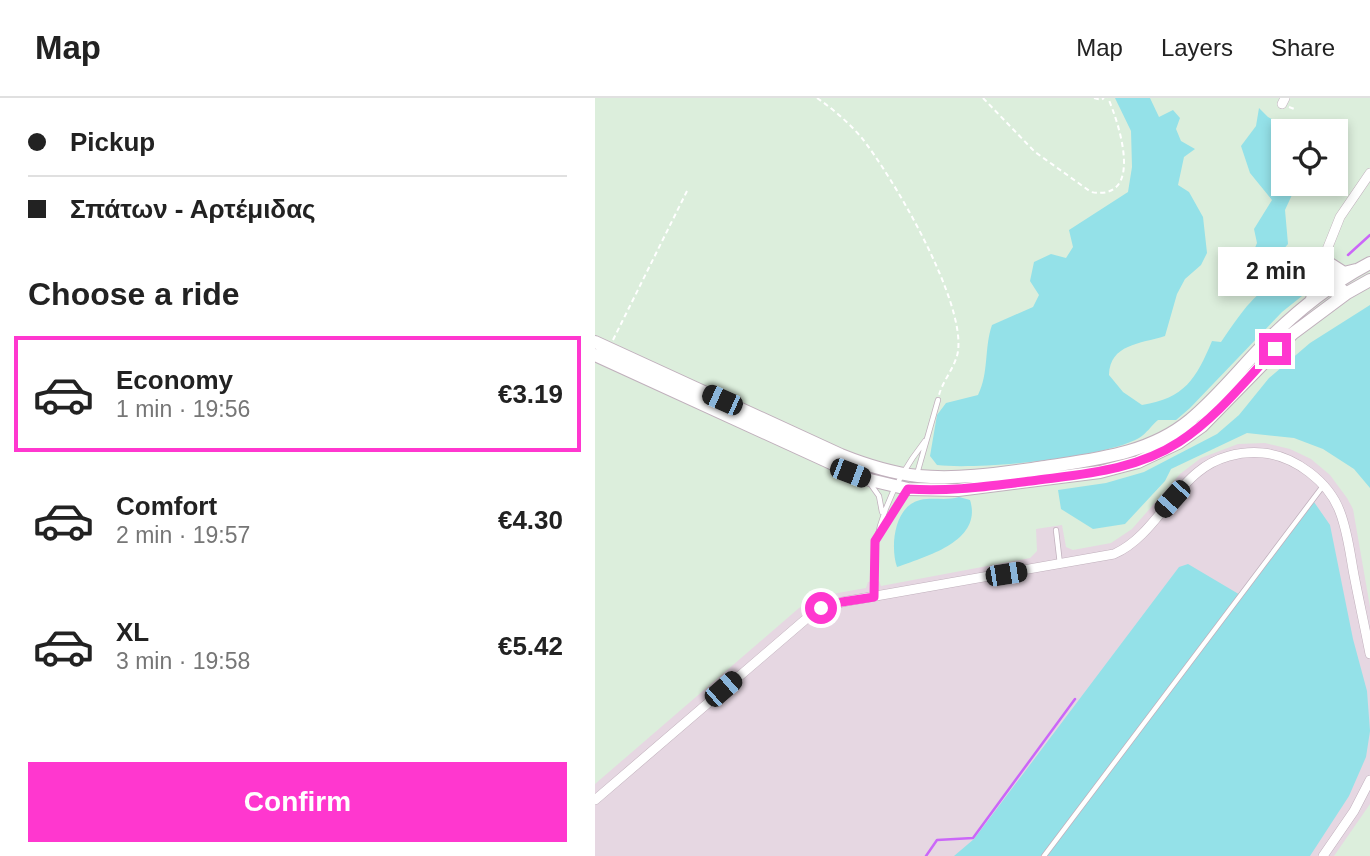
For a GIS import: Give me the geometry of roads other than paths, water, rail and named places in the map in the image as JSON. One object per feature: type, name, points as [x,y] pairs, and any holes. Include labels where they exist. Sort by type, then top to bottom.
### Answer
[{"type":"main road","points":[[1309,304],[1327,265],[1344,273],[1365,266]]},
{"type":"main road","points":[[595,342],[874,468],[909,475],[982,477],[1104,458],[1152,444],[1189,421],[1267,341],[1309,304],[1365,266]]},
{"type":"main road","points":[[595,355],[866,479],[902,488],[958,490],[1100,472],[1155,455],[1202,426],[1275,349],[1343,296],[1370,280]]},
{"type":"street","points":[[1343,296],[1333,286],[1327,265],[1328,247],[1340,217],[1369,177]]},
{"type":"street","points":[[595,800],[803,620],[831,604],[1114,554],[1130,546],[1190,479],[1206,466],[1228,456],[1255,453],[1279,456],[1302,467],[1323,486],[1339,509],[1347,534],[1370,654]]},
{"type":"street","points":[[1322,856],[1354,811],[1370,780]]},
{"type":"lane","points":[[878,533],[925,441],[938,400]]},
{"type":"lane","points":[[882,514],[923,460],[925,441]]},
{"type":"lane","points":[[866,479],[879,496],[882,514],[873,561],[874,597]]},
{"type":"lane","points":[[1045,856],[1323,486]]},
{"type":"lane","points":[[1056,530],[1061,565]]},
{"type":"waterway","points":[[1348,255],[1370,235]]},
{"type":"waterway","points":[[926,856],[937,840],[973,838],[1075,699]]}]
